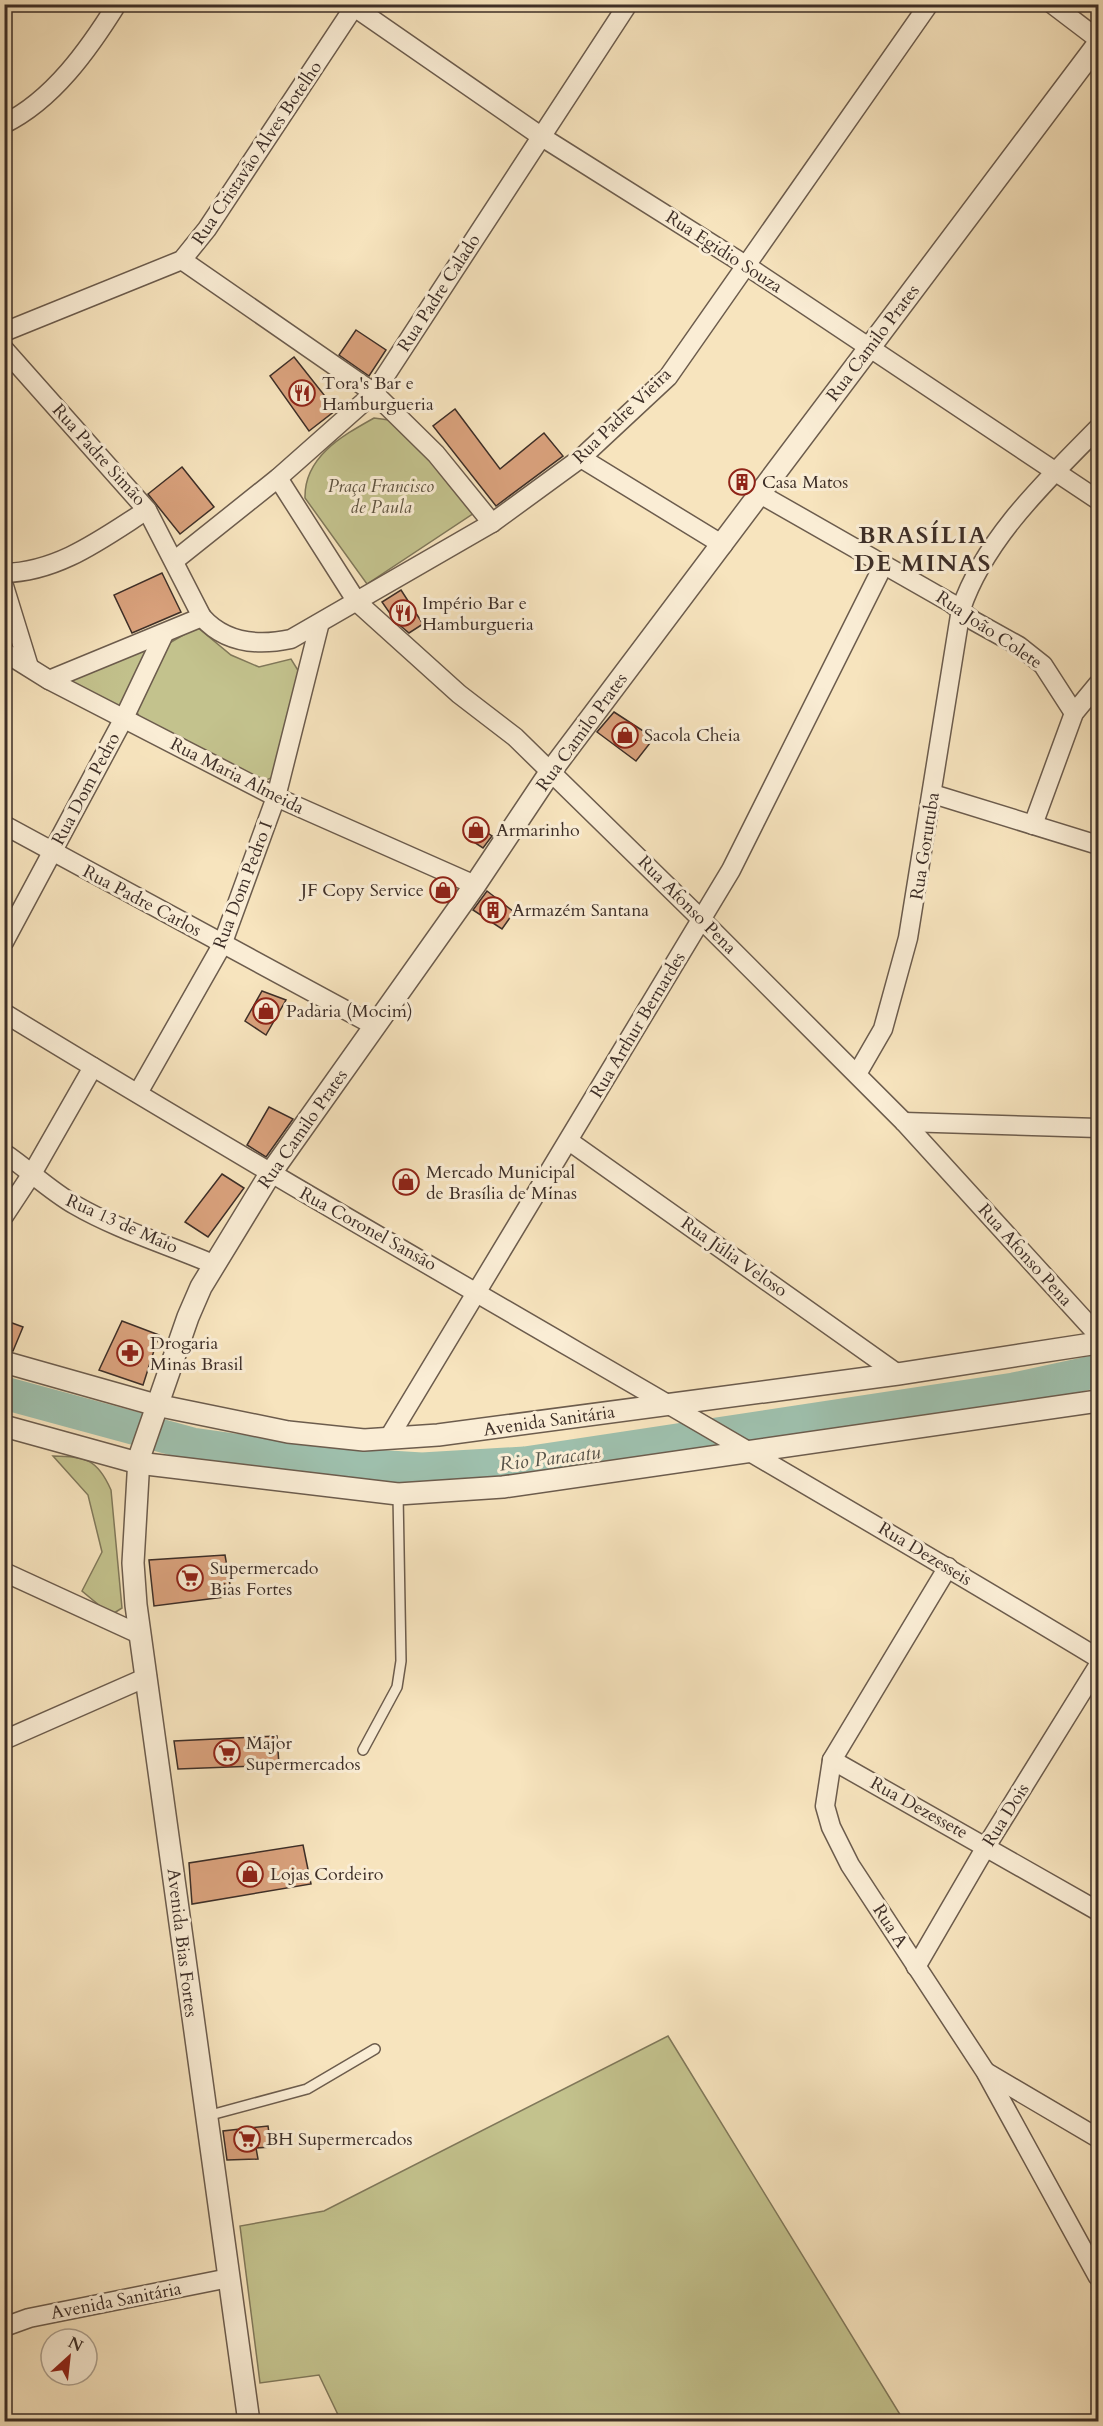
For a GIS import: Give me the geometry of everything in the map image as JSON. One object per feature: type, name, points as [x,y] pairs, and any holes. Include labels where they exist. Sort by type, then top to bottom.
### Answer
[{"type":"street","points":[[4,124],[41,98],[71,68],[98,34],[117,4]]},
{"type":"street","name":"Rua Padre Calado","points":[[174,561],[278,478],[374,393],[628,4]]},
{"type":"street","name":"Rua Padre Vieira","points":[[319,626],[492,523],[580,458],[668,376],[929,4]]},
{"type":"street","points":[[1052,4],[1098,42]]},
{"type":"street","name":"Rua Egidio Souza","points":[[353,5],[542,137],[747,266],[1098,500]]},
{"type":"street","name":"Rua Cristavão Alves Botelho","points":[[4,332],[182,260],[207,229],[353,5]]},
{"type":"street","name":"Rua Camilo Prates","points":[[138,1460],[188,1317],[215,1264],[270,1174],[476,885],[551,771],[723,545],[1098,42]]},
{"type":"street","points":[[182,260],[374,393],[436,454],[492,523]]},
{"type":"street","name":"Rua Padre Simão","points":[[4,349],[147,510],[202,616],[214,630],[231,639],[261,642],[291,639],[319,626]]},
{"type":"street","name":"Rua Gorutuba","points":[[857,1074],[874,1047],[891,1007],[916,903],[961,609],[968,590],[994,545],[1055,473],[1098,428]]},
{"type":"street","points":[[580,458],[723,545]]},
{"type":"street","name":"Rua Afonso Pena","points":[[278,478],[357,602],[459,694],[514,737],[551,771],[701,919],[904,1122],[1098,1335]]},
{"type":"street","name":"Rua João Colete","points":[[760,494],[961,609],[974,621],[1019,646],[1043,665],[1074,713]]},
{"type":"street","points":[[4,573],[43,568],[70,557],[147,510]]},
{"type":"street","name":"Rua Arthur Bernardes","points":[[388,1439],[479,1292],[731,870],[884,566]]},
{"type":"street","points":[[4,586],[29,667]]},
{"type":"street","points":[[49,680],[164,634],[202,616]]},
{"type":"street","name":"Rua Dom Pedro I","points":[[138,1093],[222,945],[276,798],[319,626]]},
{"type":"street","name":"Rua Dom Pedro","points":[[4,942],[124,718],[164,634]]},
{"type":"street","name":"Rua Maria Almeida","points":[[4,652],[49,680],[276,798],[476,885]]},
{"type":"street","points":[[1033,825],[1074,713],[1098,684]]},
{"type":"street","points":[[933,794],[1098,845]]},
{"type":"street","name":"Rua Padre Carlos","points":[[4,825],[375,1026]]},
{"type":"street","name":"Rua Coronel Sansão","points":[[4,1013],[270,1174],[672,1404]]},
{"type":"street","points":[[4,1216],[33,1172],[93,1067]]},
{"type":"street","points":[[904,1122],[1098,1128]]},
{"type":"street","name":"Rua Júlia Veloso","points":[[569,1141],[898,1374]]},
{"type":"street","name":"Rua 13 de Maio","points":[[4,1153],[33,1172],[51,1191],[90,1214],[215,1264]]},
{"type":"street","name":"Avenida Sanitária","points":[[4,1362],[155,1411],[334,1438],[388,1439],[438,1435],[898,1374],[1098,1343]]},
{"type":"street","points":[[4,1426],[138,1460],[398,1494],[503,1486],[1098,1401]]},
{"type":"street","name":"Rua Dezesseis","points":[[672,1404],[1098,1658]]},
{"type":"street","name":"Avenida Bias Fortes","points":[[138,1460],[133,1563],[139,1634],[147,1677],[204,2116],[249,2421]]},
{"type":"street","name":"Rua A","points":[[948,1567],[832,1760],[825,1806],[831,1827],[850,1865],[985,2071],[1098,2277]]},
{"type":"street","points":[[4,1572],[139,1634]]},
{"type":"street","name":"Rua Dois","points":[[916,1967],[987,1845],[1098,1666]]},
{"type":"street","points":[[4,1740],[147,1677]]},
{"type":"street","name":"Rua Dezessete","points":[[832,1760],[987,1845],[1098,1911]]},
{"type":"street","points":[[985,2071],[1098,2138]]},
{"type":"street","name":"Avenida Sanitária","points":[[4,2327],[28,2319],[229,2278]]},
{"type":"lane","points":[[363,1750],[398,1687],[401,1661],[398,1494]]},
{"type":"lane","points":[[204,2116],[307,2089],[375,2049]]},
{"type":"green space","name":"Praça Francisco de Paula","points":[[374,418],[389,420],[411,438],[474,513],[367,584],[305,498],[306,484],[318,459],[338,440]]},
{"type":"green space","points":[[197,627],[231,655],[259,667],[291,659],[299,672],[279,766],[271,778],[262,782],[141,719],[134,708],[166,645]]},
{"type":"green space","points":[[153,645],[123,709],[65,680]]},
{"type":"green space","points":[[53,1456],[74,1457],[89,1461],[101,1471],[111,1490],[122,1608],[111,1615],[82,1591],[102,1552],[88,1495]]},
{"type":"green space","points":[[668,2036],[904,2421],[341,2421],[319,2375],[260,2383],[240,2226],[324,2211]]},
{"type":"building","points":[[356,330],[386,350],[369,376],[339,355]]},
{"type":"building","name":"Tora's Bar e Hamburgueria","points":[[294,357],[336,410],[309,431],[270,376]]},
{"type":"building","points":[[455,409],[500,469],[544,433],[563,456],[496,506],[433,426]]},
{"type":"building","points":[[182,467],[214,507],[180,534],[148,494]]},
{"type":"building","name":"Casa Matos","points":[[739,472],[754,480],[745,491],[731,485]]},
{"type":"building","points":[[162,573],[181,612],[132,633],[114,595]]},
{"type":"building","name":"Império Bar e Hamburgueria","points":[[401,590],[423,624],[409,633],[396,622],[382,602]]},
{"type":"building","name":"Sacola Cheia","points":[[614,712],[654,738],[636,761],[597,732]]},
{"type":"building","name":"Armarinho","points":[[474,824],[492,836],[483,848],[466,837]]},
{"type":"building","name":"Armazém Santana","points":[[487,891],[514,912],[502,929],[473,910]]},
{"type":"building","name":"Padaria (Mocim)","points":[[262,991],[286,1000],[266,1035],[245,1021]]},
{"type":"building","points":[[269,1107],[293,1119],[266,1157],[247,1145]]},
{"type":"building","points":[[222,1174],[244,1188],[208,1237],[185,1222]]},
{"type":"building","points":[[4,1320],[23,1327],[13,1351],[4,1350]]},
{"type":"building","name":"Drogaria Minas Brasil","points":[[122,1321],[159,1335],[143,1385],[99,1370]]},
{"type":"building","name":"Supermercado Bias Fortes","points":[[225,1555],[232,1596],[154,1606],[149,1560]]},
{"type":"building","name":"Major Supermercados","points":[[277,1736],[279,1765],[178,1769],[174,1741]]},
{"type":"building","name":"Lojas Cordeiro","points":[[303,1845],[311,1884],[192,1904],[189,1863]]},
{"type":"building","name":"BH Supermercados","points":[[268,2126],[271,2147],[256,2148],[258,2159],[227,2160],[223,2131]]},
{"type":"waterway","name":"Rio Paracatu","points":[[4,1393],[192,1444],[323,1463],[422,1469],[525,1463],[1014,1389],[1098,1371]]},
{"type":"place","name":"Tora's Bar e Hamburgueria","points":[[302,393]]},
{"type":"place","name":"Casa Matos","points":[[742,482]]},
{"type":"place","name":"Império Bar e Hamburgueria","points":[[403,613]]},
{"type":"place","name":"Sacola Cheia","points":[[625,735]]},
{"type":"place","name":"Armarinho","points":[[476,830]]},
{"type":"place","name":"JF Copy Service","points":[[443,890]]},
{"type":"place","name":"Armazém Santana","points":[[493,910]]},
{"type":"place","name":"Padaria (Mocim)","points":[[266,1011]]},
{"type":"place","name":"Mercado Municipal de Brasília de Minas","points":[[406,1182]]},
{"type":"place","name":"Drogaria Minas Brasil","points":[[130,1353]]},
{"type":"place","name":"Supermercado Bias Fortes","points":[[190,1578]]},
{"type":"place","name":"Major Supermercados","points":[[227,1753]]},
{"type":"place","name":"Lojas Cordeiro","points":[[250,1874]]},
{"type":"place","name":"BH Supermercados","points":[[247,2139]]},
{"type":"district","name":"BRASÍLIA DE MINAS","points":[[923,549]]}]
